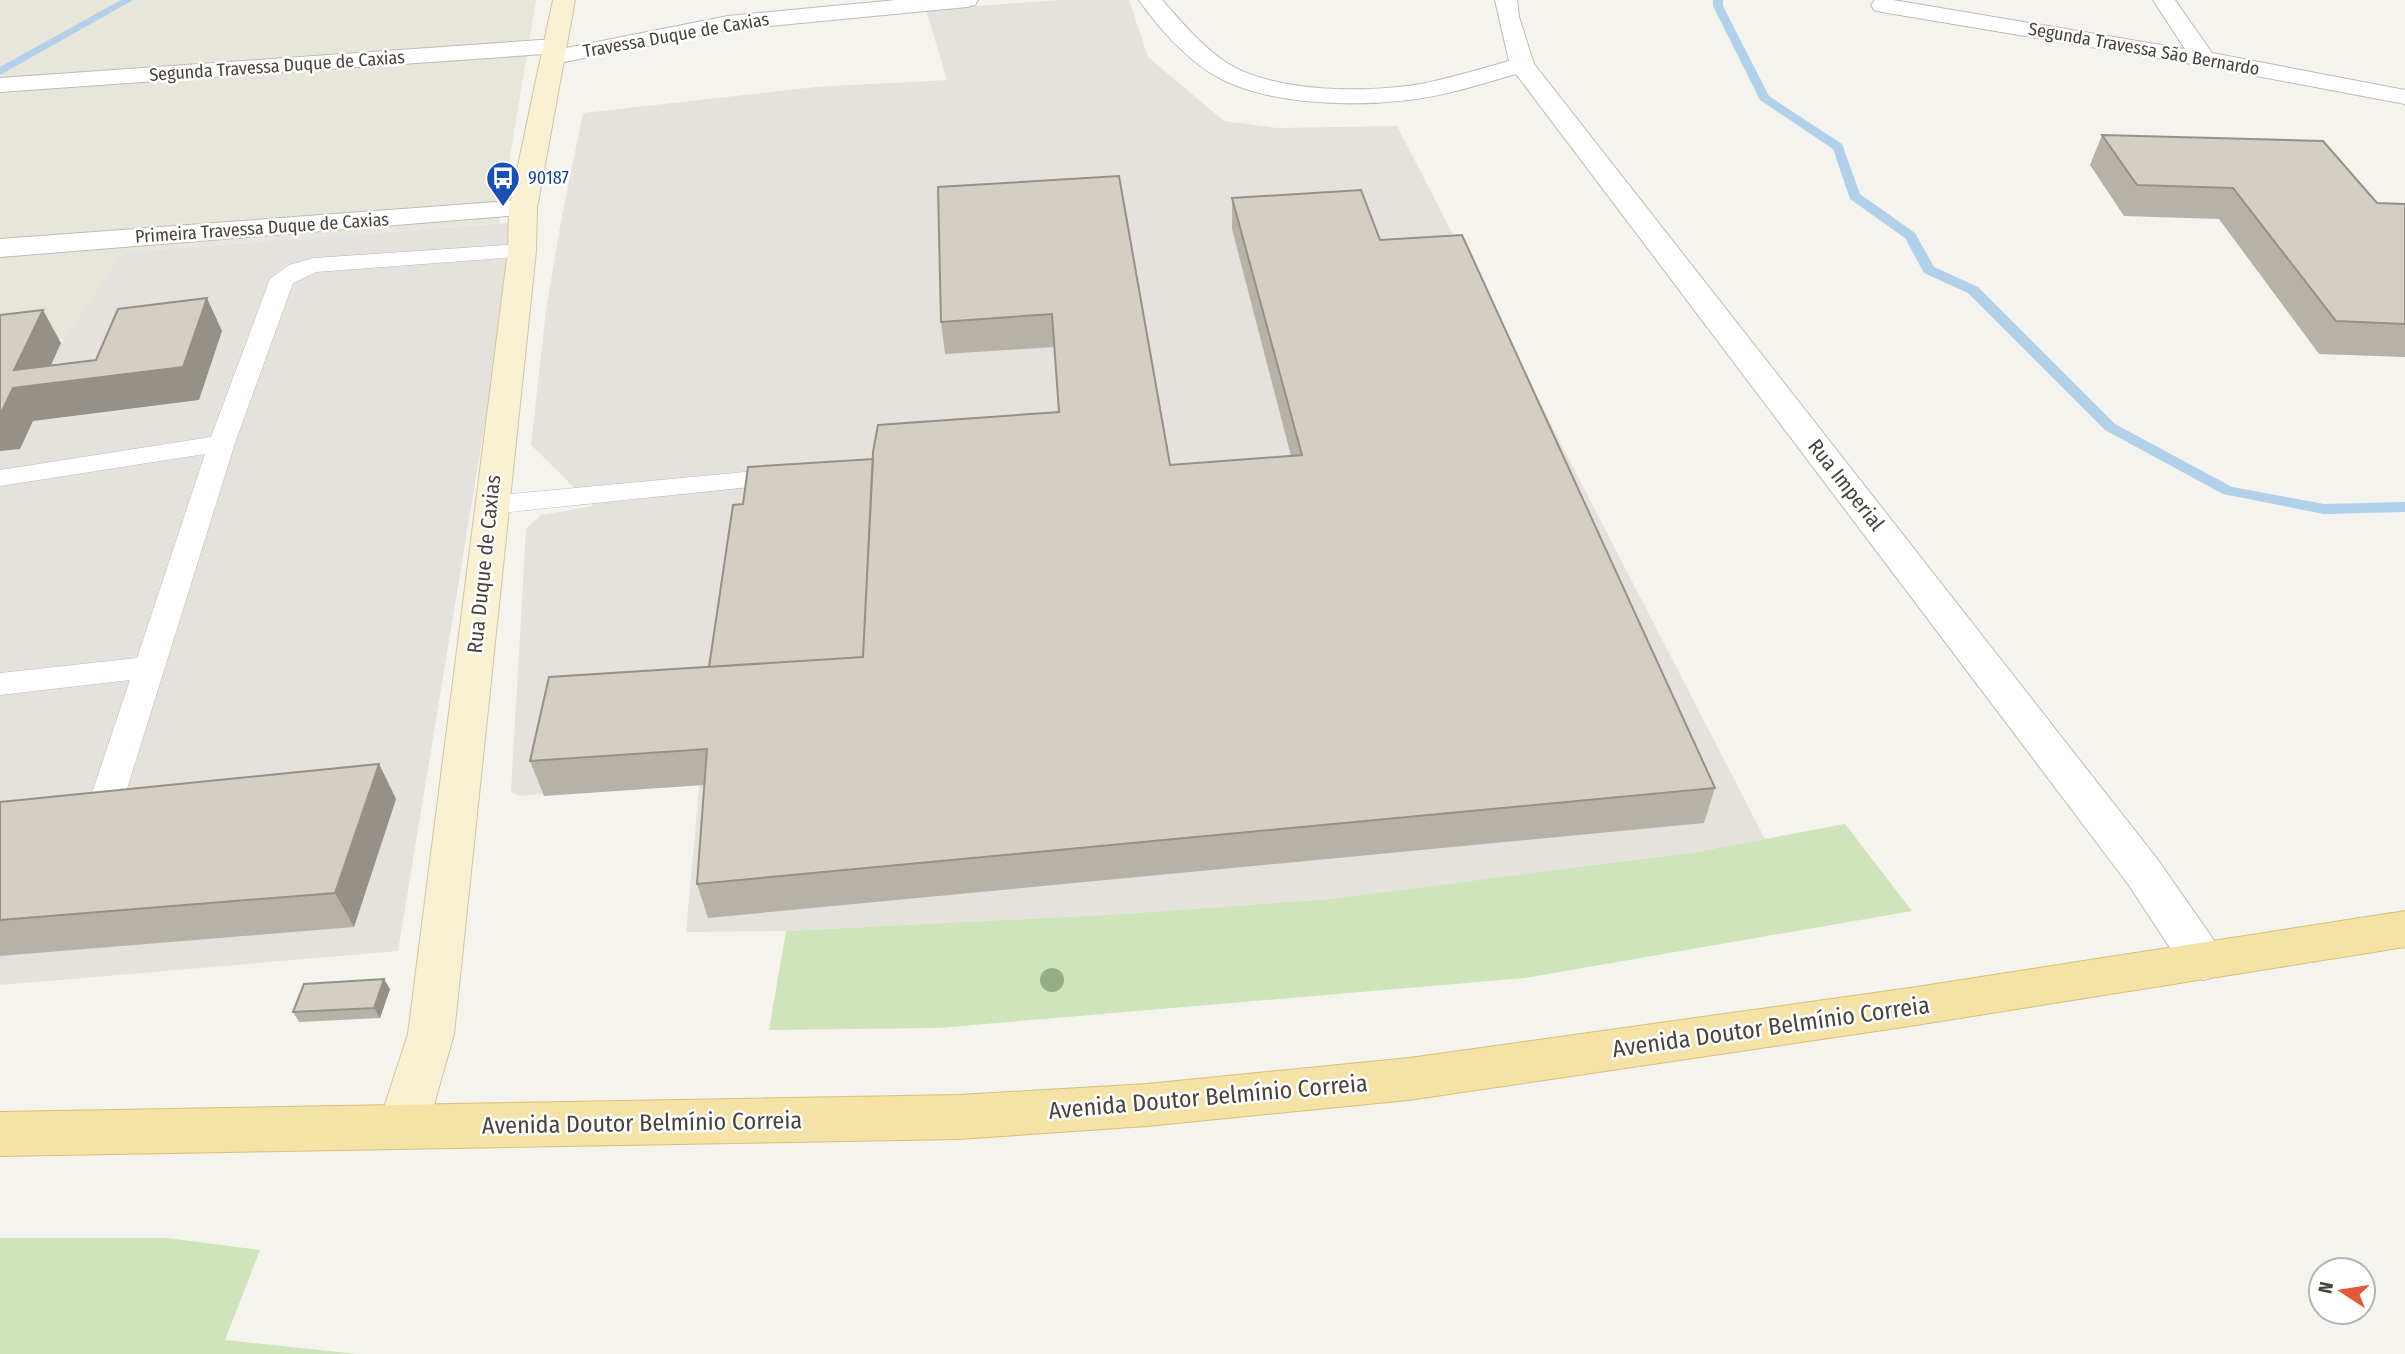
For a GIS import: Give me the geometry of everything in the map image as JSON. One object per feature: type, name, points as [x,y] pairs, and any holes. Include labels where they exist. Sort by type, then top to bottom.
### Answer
[{"type":"main road","name":"Avenida Doutor Belmínio Correia","points":[[0,1134],[959,1117],[1147,1105],[1422,1077],[1910,1007],[2405,929]]},
{"type":"street","name":"Rua Duque de Caxias","points":[[403,1126],[431,1034],[490,505],[522,251],[523,208],[564,0]]},
{"type":"street","name":"Travessa Duque de Caxias","points":[[554,52],[728,23],[967,0]]},
{"type":"street","points":[[1150,0],[1218,67],[1260,86],[1332,93],[1408,93],[1522,65]]},
{"type":"street","name":"Rua Imperial","points":[[1506,0],[1508,17],[1522,65],[2143,872],[2204,962]]},
{"type":"street","points":[[2164,0],[2204,59]]},
{"type":"street","name":"Segunda Travessa São Bernardo","points":[[1882,5],[2204,59],[2405,97]]},
{"type":"street","name":"Segunda Travessa Duque de Caxias","points":[[0,85],[554,52]]},
{"type":"street","name":"Primeira Travessa Duque de Caxias","points":[[0,248],[523,208]]},
{"type":"lane","points":[[103,811],[222,443],[282,279],[314,265],[522,251]]},
{"type":"lane","points":[[0,478],[222,443]]},
{"type":"lane","points":[[490,505],[814,473]]},
{"type":"lane","points":[[0,684],[149,667]]},
{"type":"shaded area","points":[[0,0],[536,0],[499,223],[123,252],[64,339],[0,345]]},
{"type":"shaded area","points":[[1058,0],[1129,0],[1148,57],[1224,121],[1277,128],[1397,126],[1765,839],[1696,852],[1329,899],[1123,914],[786,931],[686,932],[700,777],[520,796],[511,792],[526,529],[541,515],[593,506],[531,445],[546,310],[583,113],[815,87],[947,80],[926,10]]},
{"type":"shaded area","points":[[518,222],[398,951],[0,985],[0,350],[61,343],[123,252]]},
{"type":"green space","points":[[1845,824],[1912,911],[1525,978],[938,1028],[769,1030],[786,931],[1123,914],[1329,899],[1696,852]]},
{"type":"green space","points":[[0,1238],[167,1238],[260,1250],[225,1340],[357,1354],[0,1354]]},
{"type":"building","points":[[2102,135],[2323,141],[2377,203],[2405,204],[2405,324],[2336,321],[2233,188],[2137,185]]},
{"type":"building","points":[[1119,176],[1170,465],[1302,455],[1232,198],[1361,190],[1380,240],[1462,235],[1715,788],[697,884],[707,749],[530,761],[549,677],[863,657],[873,452],[878,425],[1059,412],[1052,314],[941,322],[938,187]]},
{"type":"building","points":[[207,298],[183,367],[13,388],[0,415],[0,315],[43,310],[14,370],[96,360],[118,309]]},
{"type":"building","points":[[873,459],[863,657],[709,667],[733,505],[743,504],[748,467]]},
{"type":"building","points":[[379,764],[335,893],[0,920],[0,802]]},
{"type":"building","points":[[384,979],[374,1008],[293,1012],[304,984]]},
{"type":"waterway","points":[[0,72],[128,0]]},
{"type":"waterway","points":[[1718,0],[1718,6],[1764,98],[1838,147],[1854,196],[1910,236],[1929,270],[1973,290],[2110,427],[2228,491],[2324,509],[2405,507]]},
{"type":"place","name":"90187","points":[[503,208]]}]
